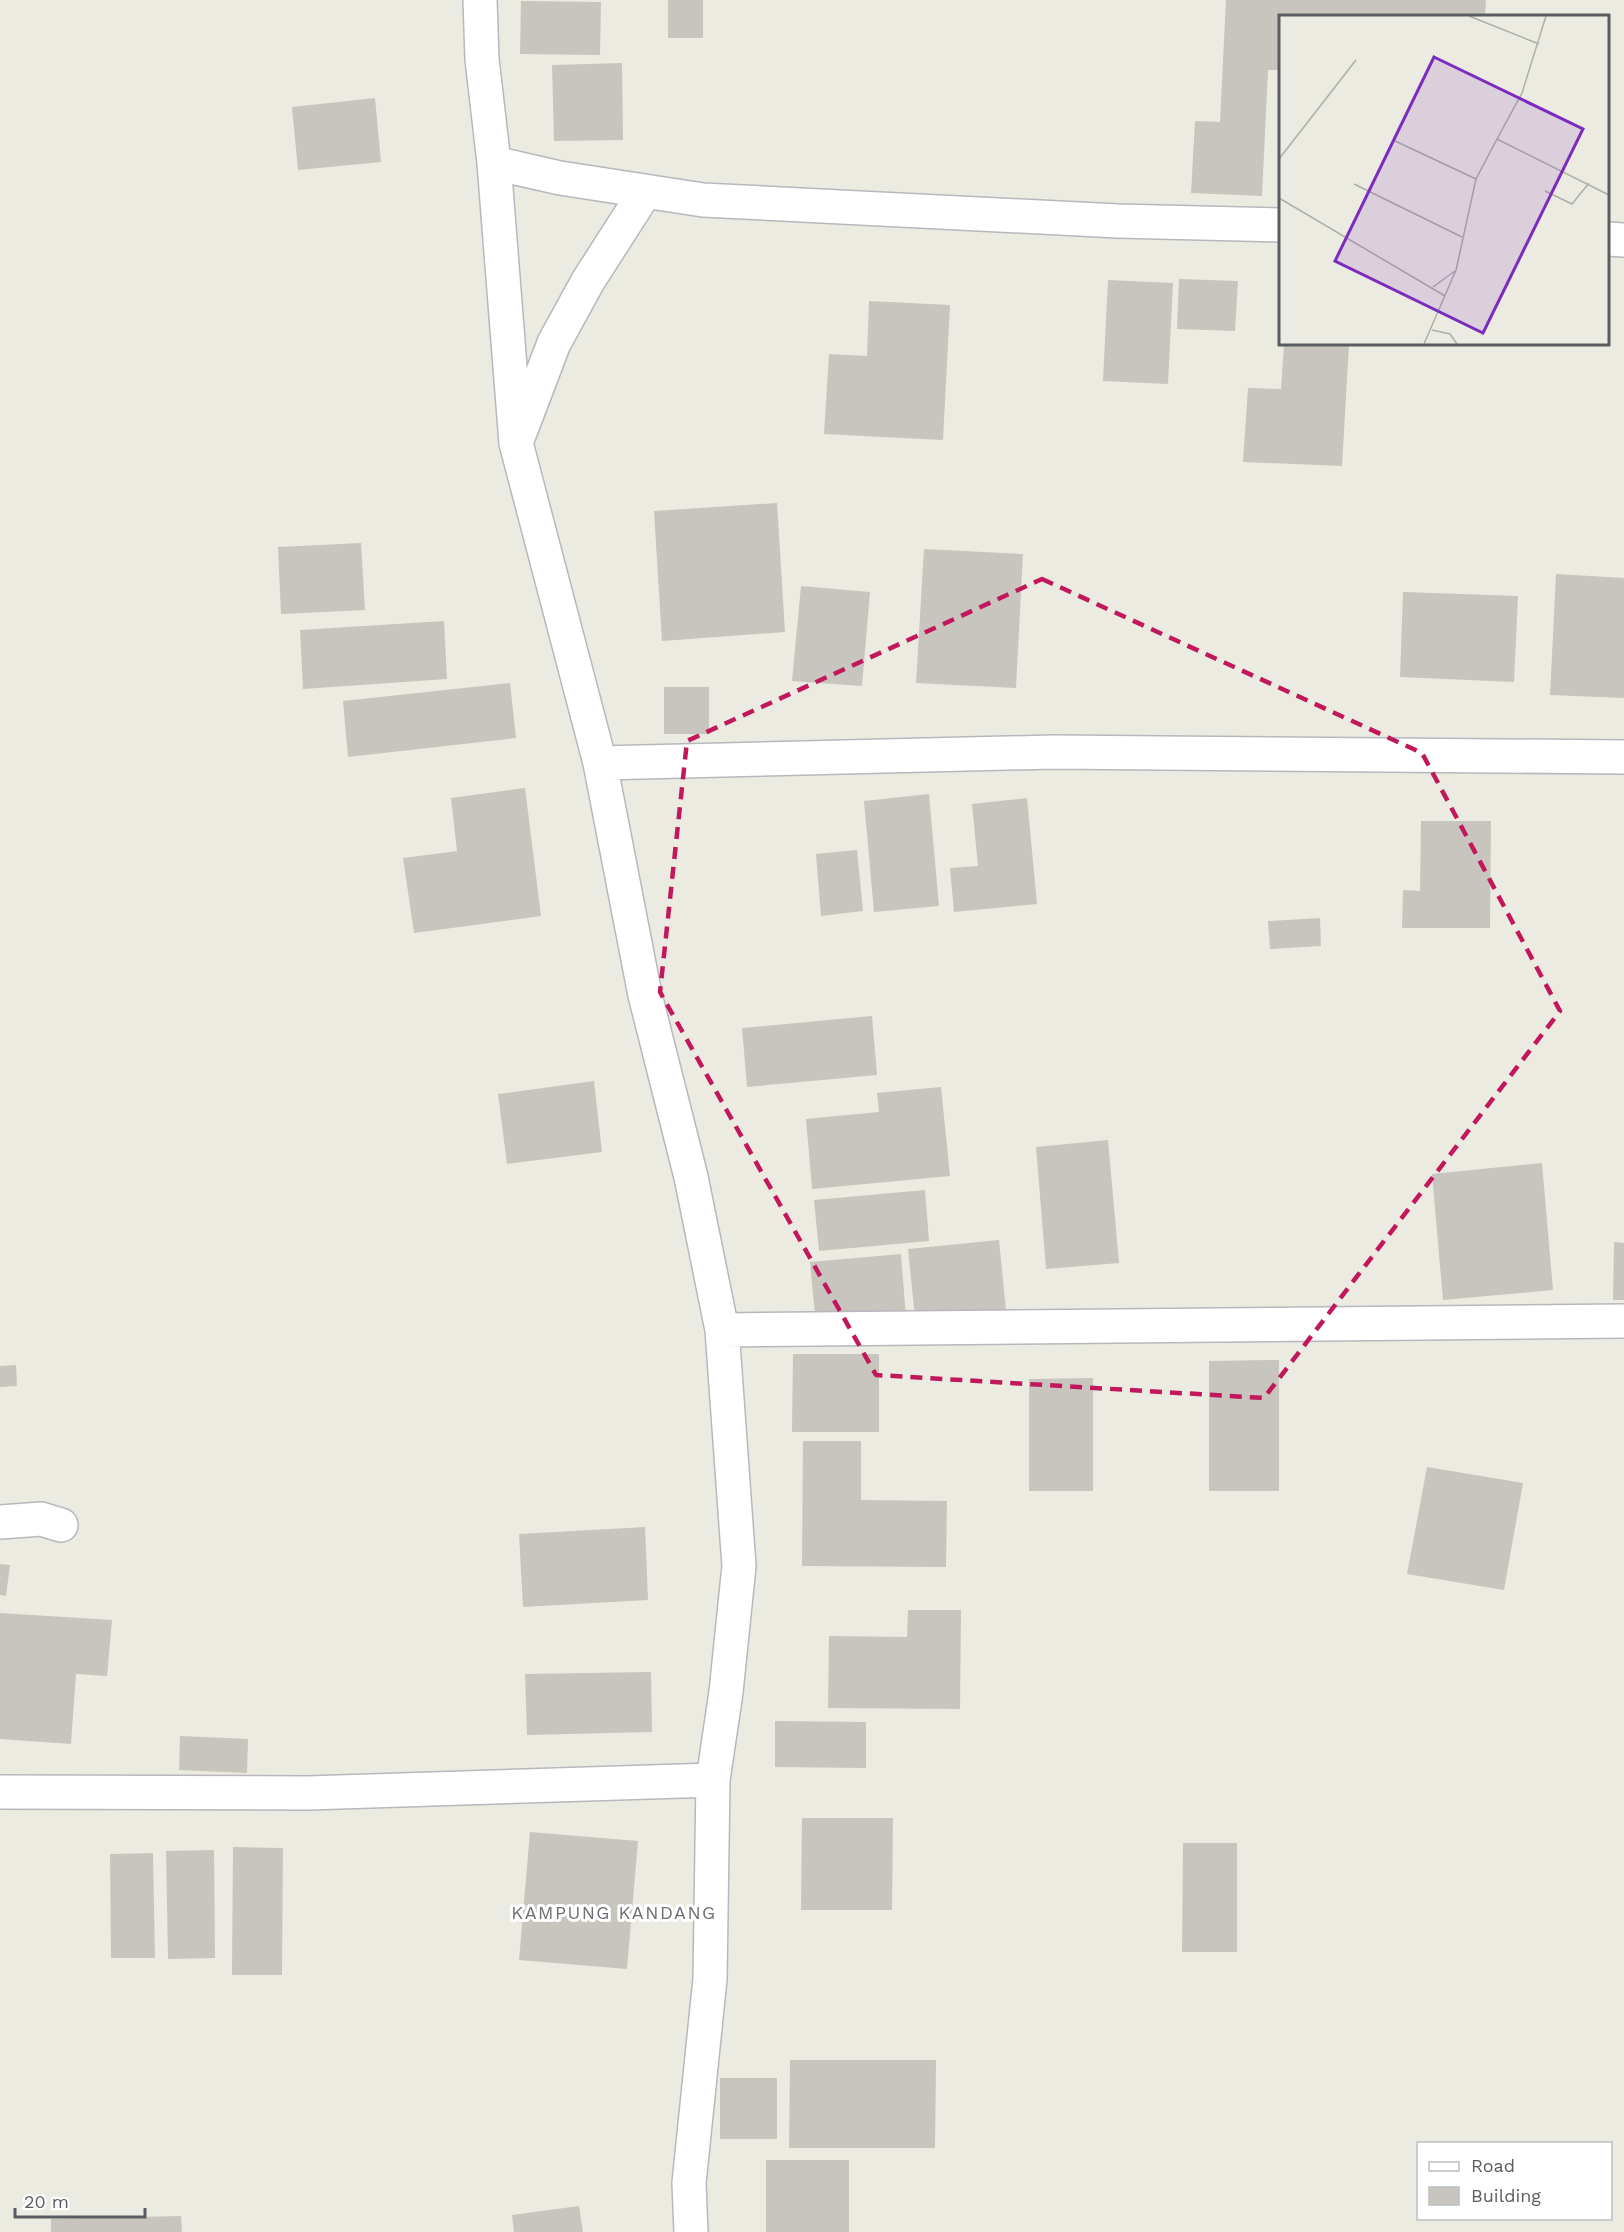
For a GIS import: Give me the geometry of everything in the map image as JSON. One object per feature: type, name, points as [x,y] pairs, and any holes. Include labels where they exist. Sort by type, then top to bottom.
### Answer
[{"type":"street","points":[[480,0],[482,59],[494,163],[516,443],[600,763],[645,995],[691,1177],[722,1330],[739,1566],[726,1692],[713,1780],[710,1979],[689,2183],[692,2232]]},
{"type":"street","points":[[494,163],[560,178],[703,200],[1118,221],[1279,225]]},
{"type":"street","points":[[516,443],[554,344],[588,281],[645,192]]},
{"type":"street","points":[[1609,239],[1624,240]]},
{"type":"street","points":[[600,763],[1053,752],[1624,757]]},
{"type":"street","points":[[722,1330],[1624,1321]]},
{"type":"street","points":[[0,1522],[41,1518],[62,1525]]},
{"type":"street","points":[[0,1792],[308,1793],[713,1780]]},
{"type":"highlighted area","points":[[1042,579],[1422,753],[1560,1011],[1264,1398],[876,1375],[660,992],[687,741]]},
{"type":"building","points":[[668,0],[703,0],[703,38],[668,38]]},
{"type":"building","points":[[1226,0],[1486,0],[1485,15],[1279,15],[1279,70],[1268,70],[1262,196],[1191,193],[1195,121],[1220,122]]},
{"type":"building","points":[[521,1],[601,2],[600,55],[520,54]]},
{"type":"building","points":[[622,63],[623,140],[554,141],[552,65]]},
{"type":"building","points":[[375,98],[381,162],[298,170],[292,107]]},
{"type":"building","points":[[1179,279],[1238,281],[1235,331],[1177,329]]},
{"type":"building","points":[[1108,280],[1173,283],[1168,384],[1103,381]]},
{"type":"building","points":[[869,301],[950,305],[943,440],[824,434],[829,354],[867,356]]},
{"type":"building","points":[[1284,345],[1349,345],[1342,466],[1243,462],[1248,388],[1281,389]]},
{"type":"building","points":[[777,503],[785,632],[662,641],[654,511]]},
{"type":"building","points":[[361,543],[365,610],[281,614],[278,547]]},
{"type":"building","points":[[924,549],[1023,554],[1016,688],[916,683]]},
{"type":"building","points":[[1556,574],[1624,578],[1624,698],[1550,695]]},
{"type":"building","points":[[801,586],[870,592],[862,686],[792,681]]},
{"type":"building","points":[[1403,592],[1518,596],[1514,682],[1400,677]]},
{"type":"building","points":[[444,621],[447,679],[303,689],[300,630]]},
{"type":"building","points":[[510,683],[516,738],[348,757],[343,701]]},
{"type":"building","points":[[664,687],[709,687],[709,734],[664,734]]},
{"type":"building","points":[[525,788],[541,916],[414,933],[403,858],[457,851],[451,798]]},
{"type":"building","points":[[929,794],[939,906],[874,912],[864,801]]},
{"type":"building","points":[[1027,798],[1037,904],[954,912],[950,868],[978,866],[972,804]]},
{"type":"building","points":[[1421,821],[1491,821],[1490,928],[1402,928],[1403,890],[1420,891]]},
{"type":"building","points":[[857,850],[863,911],[821,916],[816,854]]},
{"type":"building","points":[[1320,918],[1321,946],[1270,949],[1268,921]]},
{"type":"building","points":[[872,1016],[877,1075],[747,1087],[742,1028]]},
{"type":"building","points":[[594,1081],[602,1152],[507,1164],[498,1094]]},
{"type":"building","points":[[941,1087],[950,1176],[812,1189],[806,1119],[879,1112],[877,1093]]},
{"type":"building","points":[[1108,1140],[1119,1263],[1046,1269],[1036,1147]]},
{"type":"building","points":[[1542,1163],[1553,1290],[1443,1300],[1432,1174]]},
{"type":"building","points":[[925,1190],[929,1241],[819,1251],[814,1200]]},
{"type":"building","points":[[999,1240],[1006,1310],[915,1318],[908,1249]]},
{"type":"building","points":[[1614,1242],[1624,1243],[1624,1300],[1613,1300]]},
{"type":"building","points":[[901,1254],[906,1317],[816,1325],[810,1262]]},
{"type":"building","points":[[793,1354],[879,1354],[879,1432],[792,1432]]},
{"type":"building","points":[[1279,1360],[1279,1491],[1209,1491],[1209,1361]]},
{"type":"building","points":[[16,1365],[17,1386],[0,1387],[0,1366]]},
{"type":"building","points":[[1093,1378],[1093,1491],[1029,1491],[1029,1379]]},
{"type":"building","points":[[803,1441],[861,1441],[861,1500],[947,1501],[946,1567],[802,1566]]},
{"type":"building","points":[[1427,1467],[1523,1483],[1504,1590],[1407,1574]]},
{"type":"building","points":[[645,1527],[648,1600],[523,1607],[519,1534]]},
{"type":"building","points":[[0,1564],[10,1565],[6,1596],[0,1595]]},
{"type":"building","points":[[908,1610],[961,1610],[960,1709],[828,1708],[829,1636],[907,1637]]},
{"type":"building","points":[[0,1613],[112,1620],[107,1676],[76,1674],[71,1744],[0,1739]]},
{"type":"building","points":[[651,1672],[652,1732],[527,1735],[525,1674]]},
{"type":"building","points":[[775,1721],[866,1722],[866,1768],[775,1767]]},
{"type":"building","points":[[180,1736],[248,1739],[247,1773],[179,1770]]},
{"type":"building","points":[[802,1818],[893,1818],[892,1910],[801,1910]]},
{"type":"building","points":[[530,1832],[638,1841],[627,1969],[519,1960]]},
{"type":"building","points":[[1183,1843],[1237,1843],[1237,1952],[1182,1952]]},
{"type":"building","points":[[233,1847],[283,1848],[282,1975],[232,1975]]},
{"type":"building","points":[[214,1850],[215,1958],[168,1959],[166,1851]]},
{"type":"building","points":[[153,1853],[155,1958],[111,1958],[110,1854]]},
{"type":"building","points":[[790,2060],[936,2060],[935,2148],[789,2148]]},
{"type":"building","points":[[720,2078],[777,2078],[777,2139],[720,2139]]},
{"type":"building","points":[[766,2160],[849,2160],[849,2232],[766,2232]]},
{"type":"building","points":[[579,2206],[583,2232],[514,2232],[512,2215]]},
{"type":"building","points":[[181,2216],[182,2232],[51,2232],[51,2219]]},
{"type":"district","name":"KAMPUNG KANDANG","points":[[614,1913]]}]
